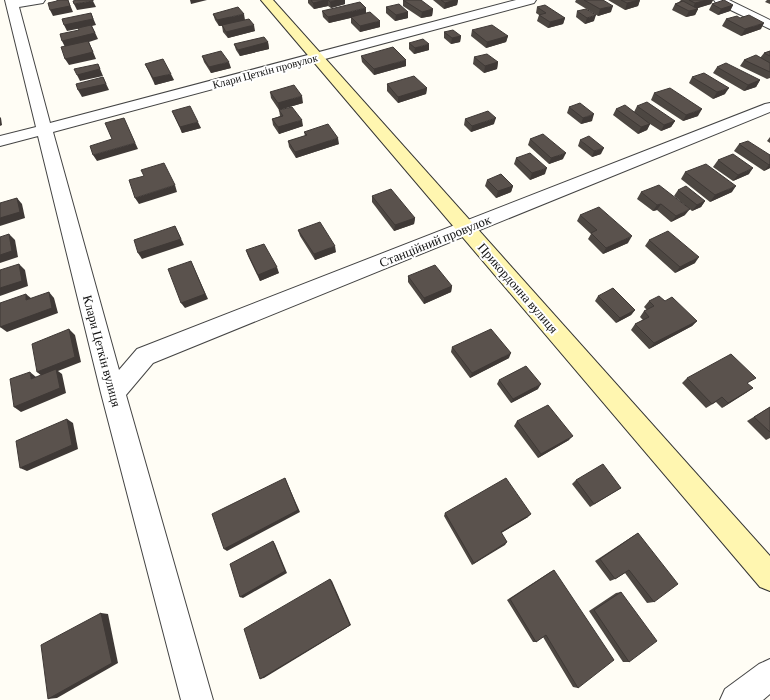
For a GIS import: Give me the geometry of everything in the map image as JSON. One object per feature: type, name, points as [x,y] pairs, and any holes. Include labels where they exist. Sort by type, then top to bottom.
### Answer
[{"type":"street","points":[[12,3],[39,0]]},
{"type":"street","name":"Прикордонна вулиця","points":[[267,0],[770,576]]},
{"type":"street","name":"Клари Цеткін провулок","points":[[0,141],[530,0]]},
{"type":"street","points":[[720,0],[770,25]]},
{"type":"street","name":"Клари Цеткін вулиця","points":[[12,3],[113,393],[197,700]]},
{"type":"street","name":"Станційний провулок","points":[[113,393],[145,356],[770,107]]},
{"type":"street","points":[[736,700],[770,675]]},
{"type":"building","points":[[57,0],[68,0],[70,6],[50,10],[48,3]]},
{"type":"building","points":[[311,0],[326,0],[313,3]]},
{"type":"building","points":[[403,0],[421,0],[433,9],[422,12]]},
{"type":"building","points":[[441,0],[455,0],[445,3]]},
{"type":"building","points":[[584,0],[603,0],[613,6],[600,9]]},
{"type":"building","points":[[621,0],[639,0],[627,3]]},
{"type":"building","points":[[689,0],[707,0],[695,3]]},
{"type":"building","points":[[724,0],[733,5],[721,9],[712,4]]},
{"type":"building","points":[[73,1],[93,1],[74,4]]},
{"type":"building","points":[[683,1],[698,9],[689,11],[675,4]]},
{"type":"building","points":[[360,2],[366,8],[328,17],[322,11]]},
{"type":"building","points":[[399,4],[408,12],[396,15],[386,7]]},
{"type":"building","points":[[545,5],[565,18],[550,22],[539,15],[546,13],[537,7]]},
{"type":"building","points":[[238,7],[244,14],[217,20],[213,14]]},
{"type":"building","points":[[586,9],[596,15],[587,18],[577,11]]},
{"type":"building","points":[[370,12],[380,21],[360,26],[351,17]]},
{"type":"building","points":[[91,13],[93,19],[64,25],[62,19]]},
{"type":"building","points":[[749,15],[764,23],[745,29],[726,19],[737,16],[740,18]]},
{"type":"building","points":[[249,19],[254,25],[226,32],[222,25]]},
{"type":"building","points":[[91,25],[95,33],[62,41],[60,34],[79,30],[78,28]]},
{"type":"building","points":[[492,25],[508,36],[487,42],[472,30]]},
{"type":"building","points":[[453,30],[461,36],[452,38],[444,32]]},
{"type":"building","points":[[264,37],[268,42],[238,50],[234,44]]},
{"type":"building","points":[[423,39],[429,44],[415,48],[409,43]]},
{"type":"building","points":[[88,41],[93,52],[65,59],[61,47]]},
{"type":"building","points":[[393,47],[406,60],[374,69],[361,56]]},
{"type":"building","points":[[221,51],[229,62],[209,67],[202,56]]},
{"type":"building","points":[[770,51],[770,56],[764,53]]},
{"type":"building","points":[[487,54],[498,62],[485,66],[474,57]]},
{"type":"building","points":[[756,55],[770,63],[770,72],[744,60]]},
{"type":"building","points":[[163,59],[171,74],[153,78],[145,64]]},
{"type":"building","points":[[726,63],[760,80],[748,85],[717,67]]},
{"type":"building","points":[[98,64],[100,69],[77,75],[74,69]]},
{"type":"building","points":[[704,73],[729,88],[717,92],[692,77]]},
{"type":"building","points":[[414,76],[427,88],[398,97],[387,84]]},
{"type":"building","points":[[103,77],[106,84],[78,90],[76,84]]},
{"type":"building","points":[[294,85],[302,96],[278,103],[270,92]]},
{"type":"building","points":[[670,88],[702,109],[686,115],[654,93]]},
{"type":"building","points":[[647,102],[675,121],[664,125],[637,106]]},
{"type":"building","points":[[580,103],[594,114],[583,118],[569,107]]},
{"type":"building","points":[[625,105],[650,124],[641,127],[616,109]]},
{"type":"building","points":[[190,106],[198,122],[180,127],[172,111]]},
{"type":"building","points":[[292,107],[302,120],[278,127],[272,119],[283,116],[279,110]]},
{"type":"building","points":[[488,111],[496,118],[472,126],[465,119]]},
{"type":"building","points":[[124,118],[135,143],[93,155],[90,146],[112,139],[105,123]]},
{"type":"building","points":[[328,124],[338,138],[295,152],[288,141],[307,135],[304,132]]},
{"type":"building","points":[[543,134],[566,153],[551,158],[530,139]]},
{"type":"building","points":[[589,136],[604,148],[594,151],[580,140]]},
{"type":"building","points":[[748,141],[770,155],[769,165],[739,144]]},
{"type":"building","points":[[530,153],[547,168],[532,173],[516,158]]},
{"type":"building","points":[[733,154],[753,168],[738,175],[718,160]]},
{"type":"building","points":[[164,163],[175,185],[135,198],[129,180],[144,176],[141,170]]},
{"type":"building","points":[[706,164],[736,186],[715,195],[685,172]]},
{"type":"building","points":[[501,174],[513,186],[498,191],[487,180]]},
{"type":"building","points":[[659,185],[690,209],[676,216],[661,204],[657,205],[641,192]]},
{"type":"building","points":[[686,186],[705,201],[697,205],[678,190]]},
{"type":"building","points":[[391,189],[415,218],[395,225],[372,196]]},
{"type":"building","points":[[17,198],[20,212],[0,218],[0,203]]},
{"type":"building","points":[[599,207],[632,236],[606,248],[591,233],[597,230],[580,215]]},
{"type":"building","points":[[320,222],[335,246],[314,254],[298,230]]},
{"type":"building","points":[[175,226],[181,239],[138,253],[134,240]]},
{"type":"building","points":[[668,231],[699,257],[680,267],[649,240]]},
{"type":"building","points":[[9,234],[12,251],[0,255],[0,237]]},
{"type":"building","points":[[264,244],[277,267],[258,275],[246,250]]},
{"type":"building","points":[[191,261],[205,294],[181,303],[168,269]]},
{"type":"building","points":[[19,264],[22,281],[0,288],[0,270]]},
{"type":"building","points":[[435,265],[452,286],[424,298],[408,276]]},
{"type":"building","points":[[613,288],[635,310],[620,318],[598,296]]},
{"type":"building","points":[[49,292],[52,308],[0,327],[0,303],[26,294],[26,300]]},
{"type":"building","points":[[659,296],[665,301],[672,297],[697,321],[654,343],[635,324],[649,317],[644,311],[654,306],[649,301]]},
{"type":"building","points":[[69,329],[75,357],[37,372],[32,344]]},
{"type":"building","points":[[491,329],[511,353],[472,373],[452,347]]},
{"type":"building","points":[[731,354],[756,378],[747,383],[753,388],[728,403],[722,397],[712,404],[687,378]]},
{"type":"building","points":[[526,366],[541,384],[513,399],[499,380]]},
{"type":"building","points":[[56,369],[60,388],[14,407],[10,379],[30,372],[31,379]]},
{"type":"building","points":[[548,405],[573,436],[541,454],[517,421]]},
{"type":"building","points":[[770,407],[770,432],[754,417]]},
{"type":"building","points":[[67,419],[72,445],[20,468],[16,441]]},
{"type":"building","points":[[603,464],[621,488],[594,504],[576,480]]},
{"type":"building","points":[[285,478],[298,510],[224,549],[212,514]]},
{"type":"building","points":[[506,478],[531,514],[501,532],[507,542],[474,563],[445,513]]},
{"type":"building","points":[[638,533],[678,584],[654,602],[629,570],[615,579],[600,559]]},
{"type":"building","points":[[273,541],[285,571],[240,597],[230,564]]},
{"type":"building","points":[[554,570],[614,660],[578,688],[546,635],[536,642],[510,599]]},
{"type":"building","points":[[330,579],[350,625],[260,679],[244,629]]},
{"type":"building","points":[[621,592],[657,641],[629,662],[594,610]]},
{"type":"building","points":[[101,613],[112,663],[48,699],[41,645]]}]
